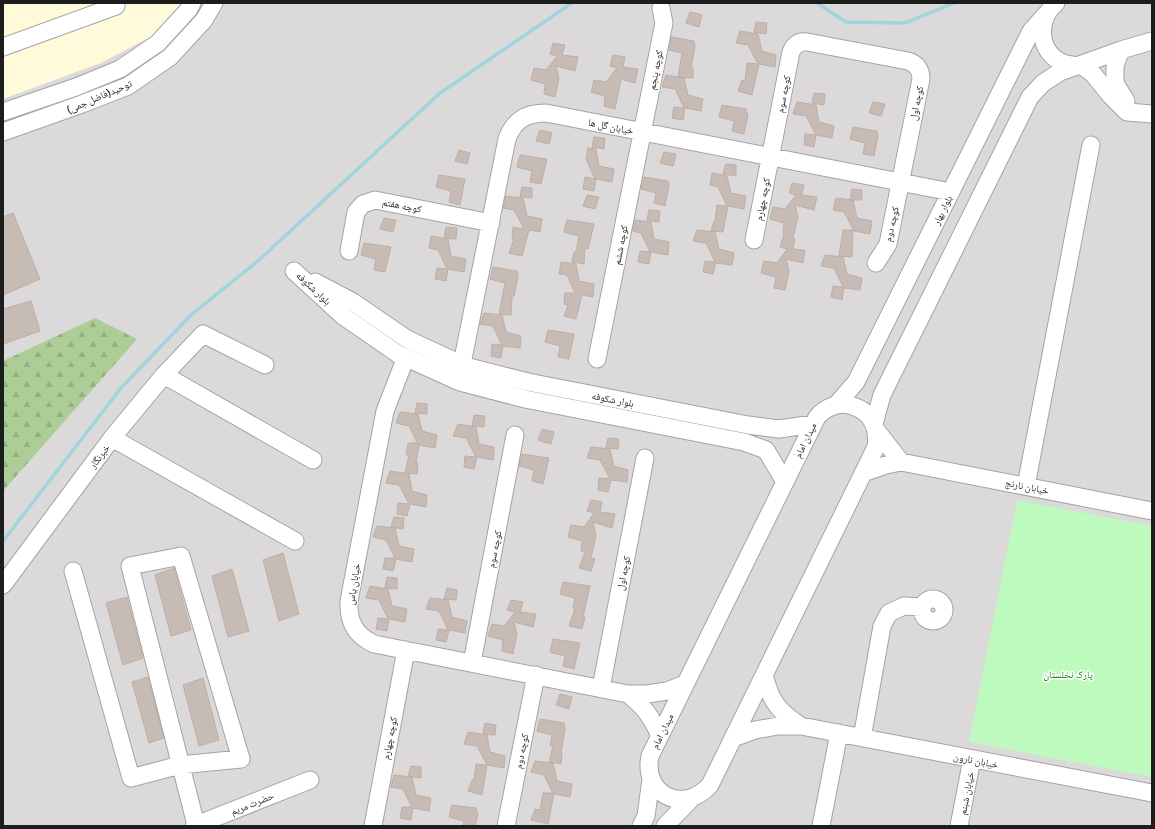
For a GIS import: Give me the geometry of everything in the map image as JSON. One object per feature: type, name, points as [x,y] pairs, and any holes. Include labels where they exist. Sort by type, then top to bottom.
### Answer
[{"type":"street","name":"توحید(فاضل جمی)","points":[[3,112],[76,87],[120,69],[158,43],[189,9],[192,3]]},
{"type":"street","name":"توحید(فاضل جمی)","points":[[3,132],[128,86],[170,57],[204,20],[214,3]]},
{"type":"street","points":[[3,46],[116,6]]},
{"type":"street","name":"کوچه پنجم","points":[[642,132],[664,23],[661,8]]},
{"type":"street","points":[[1051,8],[1043,21],[1042,29],[1045,45],[1049,52],[1062,62],[1070,65],[1080,65],[1093,74],[1111,96],[1127,112],[1147,114]]},
{"type":"street","name":"بلوار بهار","points":[[836,405],[856,382],[1031,31],[1051,8]]},
{"type":"street","points":[[651,779],[655,786],[667,796],[683,800],[698,796],[710,785],[876,447],[875,428],[882,394],[1030,97],[1043,83],[1060,72],[1121,50],[1152,41]]},
{"type":"street","name":"کوچه سوم","points":[[771,157],[792,50],[798,43],[807,42]]},
{"type":"street","name":"کوچه اول","points":[[807,42],[908,61],[915,64],[919,69],[921,79],[900,182]]},
{"type":"street","points":[[1121,50],[1115,65],[1115,83],[1126,101],[1147,114]]},
{"type":"street","name":"خیابان گل ها","points":[[462,364],[507,139],[515,124],[529,115],[546,113],[951,192]]},
{"type":"street","name":"کوچه ششم","points":[[597,359],[642,132]]},
{"type":"street","points":[[1026,486],[1091,145]]},
{"type":"street","name":"کوچه چهارم","points":[[754,240],[771,157]]},
{"type":"street","name":"کوچه دوم","points":[[876,263],[888,244],[900,182]]},
{"type":"street","name":"کوچه هفتم","points":[[349,251],[356,212],[363,204],[375,200],[490,223]]},
{"type":"street","name":"بلوار شکوفه","points":[[785,482],[766,450],[744,442],[524,399],[460,382],[398,354],[343,316],[294,271],[353,302],[407,339],[462,364],[528,382],[748,425],[779,429],[813,424]]},
{"type":"street","name":"خبرنگار","points":[[3,585],[112,438],[164,374],[203,334],[265,365]]},
{"type":"street","name":"خیابان یاس","points":[[406,357],[386,411],[350,593],[350,619],[354,627],[366,640],[374,644],[628,694]]},
{"type":"street","points":[[164,374],[313,460]]},
{"type":"street","points":[[836,405],[851,405],[865,412],[875,428],[901,462],[886,465],[863,473]]},
{"type":"street","name":"میدان امام","points":[[651,779],[649,771],[650,756],[816,417],[828,408],[836,405]]},
{"type":"street","name":"کوچه سوم","points":[[472,663],[515,435]]},
{"type":"street","points":[[112,438],[295,541]]},
{"type":"street","name":"کوچه اول","points":[[601,688],[645,458]]},
{"type":"street","name":"خیابان نارنج","points":[[901,462],[1152,511]]},
{"type":"street","points":[[73,571],[131,778],[180,765],[241,759],[181,556],[130,566],[180,765],[195,826]]},
{"type":"street","points":[[862,738],[882,626],[888,613],[904,606],[922,607]]},
{"type":"street","name":"کوچه چهارم","points":[[373,826],[406,650]]},
{"type":"street","points":[[506,826],[536,675]]},
{"type":"street","points":[[764,675],[768,691],[776,705],[787,717],[801,726]]},
{"type":"street","points":[[628,694],[648,694],[667,691],[685,684]]},
{"type":"street","points":[[628,694],[642,705],[653,720],[660,736]]},
{"type":"street","points":[[733,738],[762,728],[801,726]]},
{"type":"street","name":"خیابان نارون","points":[[801,726],[1152,794]]},
{"type":"street","points":[[821,826],[840,733]]},
{"type":"street","name":"خیابان شبنم","points":[[959,826],[972,759]]},
{"type":"street","points":[[641,826],[646,816],[651,779]]},
{"type":"street","name":"حضرت مریم","points":[[195,826],[310,780]]},
{"type":"street","points":[[665,826],[691,799]]},
{"type":"shaded area","points":[[3,3],[1152,3],[1152,826],[3,826]]},
{"type":"shaded area","points":[[3,3],[184,3],[175,24],[101,63],[3,99]]},
{"type":"green space","points":[[95,318],[137,339],[3,491],[3,361]]},
{"type":"green space","name":"پارک نخلستان","points":[[1017,500],[1152,526],[1152,777],[969,742]]},
{"type":"building","points":[[690,12],[702,15],[699,27],[686,23]]},
{"type":"building","points":[[756,22],[767,23],[766,34],[754,32]]},
{"type":"building","points":[[740,31],[758,34],[762,51],[776,55],[775,67],[759,64],[752,95],[738,91],[742,80],[745,81],[747,63],[758,64],[748,45],[736,43]]},
{"type":"building","points":[[671,37],[694,41],[695,47],[691,67],[693,68],[693,78],[678,77],[682,53],[669,50]]},
{"type":"building","points":[[553,43],[565,45],[562,55],[578,57],[575,71],[556,66],[559,78],[555,97],[544,94],[545,84],[531,80],[534,68],[546,70],[557,56],[550,54]]},
{"type":"building","points":[[613,55],[625,57],[623,67],[638,69],[635,83],[621,79],[615,109],[604,106],[605,96],[591,92],[594,80],[606,82],[617,68],[610,66]]},
{"type":"building","points":[[666,75],[684,78],[688,95],[703,99],[701,111],[685,108],[683,120],[672,118],[674,107],[684,108],[675,89],[662,87]]},
{"type":"building","points":[[814,93],[825,94],[824,105],[812,103]]},
{"type":"building","points":[[797,102],[816,105],[819,122],[834,126],[832,138],[816,135],[806,116],[793,114]]},
{"type":"building","points":[[873,102],[885,104],[881,116],[869,113]]},
{"type":"building","points":[[722,105],[746,109],[748,115],[744,134],[732,131],[734,121],[719,117]]},
{"type":"building","points":[[853,127],[877,131],[878,136],[874,156],[863,154],[865,143],[850,139]]},
{"type":"building","points":[[540,130],[552,133],[549,144],[536,141]]},
{"type":"building","points":[[805,134],[816,135],[814,147],[804,145]]},
{"type":"building","points":[[594,137],[605,138],[604,149],[592,147]]},
{"type":"building","points":[[588,148],[596,149],[599,166],[614,169],[612,182],[596,179],[594,191],[583,189],[585,177],[595,179],[586,159]]},
{"type":"building","points":[[459,150],[470,153],[467,164],[455,161]]},
{"type":"building","points":[[664,152],[676,154],[673,166],[660,163]]},
{"type":"building","points":[[520,155],[547,159],[541,184],[530,182],[532,171],[517,167]]},
{"type":"building","points":[[726,164],[736,165],[736,176],[723,174]]},
{"type":"building","points":[[712,173],[727,176],[731,193],[746,196],[744,209],[728,206],[723,232],[711,231],[715,221],[717,205],[727,206],[718,187],[710,185]]},
{"type":"building","points":[[439,175],[465,179],[460,205],[449,202],[451,191],[436,187]]},
{"type":"building","points":[[644,177],[668,181],[669,186],[665,206],[654,203],[656,193],[641,189]]},
{"type":"building","points":[[792,183],[804,185],[802,195],[817,197],[814,210],[795,205],[798,217],[793,238],[795,239],[793,249],[805,250],[803,263],[786,259],[789,271],[785,290],[774,288],[776,277],[761,273],[764,261],[777,263],[787,249],[780,247],[784,234],[784,223],[770,219],[773,207],[785,209],[796,195],[789,193]]},
{"type":"building","points":[[522,187],[532,188],[532,198],[520,197]]},
{"type":"building","points":[[852,189],[862,190],[862,200],[850,200]]},
{"type":"building","points":[[587,195],[599,197],[595,209],[583,206]]},
{"type":"building","points":[[506,196],[523,198],[527,216],[542,219],[540,232],[529,230],[522,256],[509,253],[514,239],[512,239],[513,227],[524,229],[514,210],[503,208]]},
{"type":"building","points":[[836,198],[853,200],[857,218],[872,221],[870,234],[854,231],[844,212],[833,210]]},
{"type":"building","points":[[649,210],[660,211],[659,222],[647,220]]},
{"type":"building","points":[[13,213],[40,279],[3,295],[3,217]]},
{"type":"building","points":[[384,218],[396,220],[393,232],[380,229]]},
{"type":"building","points":[[567,220],[594,224],[588,249],[585,248],[584,264],[572,262],[574,252],[576,252],[579,236],[564,232]]},
{"type":"building","points":[[635,220],[651,222],[654,239],[669,242],[668,255],[651,252],[649,264],[638,262],[640,251],[650,252],[641,233],[633,231]]},
{"type":"building","points":[[446,227],[457,228],[456,239],[444,238]]},
{"type":"building","points":[[697,230],[715,232],[719,249],[734,253],[732,265],[716,263],[713,274],[703,272],[705,261],[715,262],[706,243],[693,241]]},
{"type":"building","points":[[843,230],[853,230],[852,257],[839,256]]},
{"type":"building","points":[[431,236],[448,239],[451,256],[466,259],[464,272],[448,269],[446,281],[435,279],[437,268],[447,269],[438,250],[429,248]]},
{"type":"building","points":[[364,243],[391,247],[385,272],[374,270],[376,259],[361,255]]},
{"type":"building","points":[[825,255],[843,257],[847,274],[862,278],[860,290],[844,288],[842,300],[831,297],[833,286],[843,287],[834,268],[821,266]]},
{"type":"building","points":[[561,262],[576,264],[579,281],[594,284],[593,297],[582,295],[576,319],[564,316],[568,305],[564,304],[565,293],[575,293],[567,275],[559,274]]},
{"type":"building","points":[[493,267],[517,271],[518,277],[514,296],[512,296],[511,315],[499,314],[505,283],[490,279]]},
{"type":"building","points":[[31,301],[40,331],[3,344],[3,309]]},
{"type":"building","points":[[484,313],[502,315],[506,332],[521,336],[520,348],[503,346],[501,358],[491,356],[492,344],[502,345],[493,326],[480,324]]},
{"type":"building","points":[[548,330],[574,334],[569,359],[558,357],[560,346],[545,342]]},
{"type":"building","points":[[417,403],[427,404],[427,414],[415,413]]},
{"type":"building","points":[[400,412],[418,414],[422,431],[437,435],[435,448],[419,445],[416,463],[418,463],[417,474],[405,473],[409,455],[406,455],[408,443],[411,444],[412,442],[418,444],[409,426],[396,423]]},
{"type":"building","points":[[474,415],[485,416],[484,427],[472,426]]},
{"type":"building","points":[[458,424],[476,427],[479,444],[494,447],[493,460],[477,457],[474,469],[464,467],[465,456],[476,457],[466,438],[453,436]]},
{"type":"building","points":[[542,429],[554,432],[551,444],[538,440]]},
{"type":"building","points":[[608,438],[619,439],[618,449],[606,448]]},
{"type":"building","points":[[591,447],[610,449],[614,466],[628,470],[627,482],[611,480],[608,492],[598,490],[599,478],[610,479],[600,460],[587,458]]},
{"type":"building","points":[[522,454],[549,458],[543,484],[532,481],[534,470],[519,466]]},
{"type":"building","points":[[390,471],[409,474],[412,491],[427,495],[426,507],[410,504],[407,516],[397,514],[398,503],[409,504],[399,485],[386,483]]},
{"type":"building","points":[[591,500],[602,502],[600,512],[615,514],[612,528],[593,522],[596,535],[591,558],[595,559],[591,571],[579,568],[585,552],[581,551],[582,541],[568,537],[571,525],[584,527],[594,513],[587,511]]},
{"type":"building","points":[[394,517],[404,518],[403,529],[391,527]]},
{"type":"building","points":[[377,526],[395,528],[399,546],[414,549],[412,562],[396,559],[393,571],[383,569],[385,558],[395,558],[386,540],[373,537]]},
{"type":"building","points":[[283,553],[299,614],[279,621],[263,560]]},
{"type":"building","points":[[174,568],[191,630],[171,636],[155,575]]},
{"type":"building","points":[[232,569],[249,631],[228,637],[212,576]]},
{"type":"building","points":[[387,577],[397,578],[397,589],[385,588]]},
{"type":"building","points":[[563,582],[590,586],[583,617],[585,617],[582,629],[569,626],[575,609],[573,608],[575,598],[560,594]]},
{"type":"building","points":[[370,586],[388,589],[392,606],[407,609],[405,622],[389,619],[387,631],[376,629],[378,618],[388,619],[379,600],[366,598]]},
{"type":"building","points":[[447,588],[457,590],[456,600],[444,599]]},
{"type":"building","points":[[127,597],[143,658],[123,665],[106,603]]},
{"type":"building","points":[[430,598],[448,600],[452,617],[467,621],[465,633],[449,630],[446,642],[436,640],[438,629],[448,630],[439,611],[426,609]]},
{"type":"building","points":[[511,600],[523,602],[520,612],[536,614],[533,627],[514,622],[517,634],[513,654],[502,651],[503,640],[488,636],[492,624],[504,626],[515,612],[507,610]]},
{"type":"building","points":[[553,639],[580,643],[574,669],[563,666],[565,656],[550,652]]},
{"type":"building","points":[[148,677],[164,738],[149,743],[132,682]]},
{"type":"building","points":[[203,678],[219,740],[199,746],[183,685]]},
{"type":"building","points":[[560,694],[572,697],[569,709],[556,705]]},
{"type":"building","points":[[540,719],[564,723],[565,729],[561,753],[561,764],[549,762],[553,746],[550,746],[552,735],[537,731]]},
{"type":"building","points":[[485,723],[496,725],[495,735],[483,734]]},
{"type":"building","points":[[468,732],[487,735],[490,752],[505,756],[504,768],[487,765],[477,746],[464,744]]},
{"type":"building","points":[[535,761],[553,763],[557,781],[572,784],[570,797],[554,794],[548,824],[531,820],[535,809],[540,810],[543,793],[553,793],[544,775],[531,772]]},
{"type":"building","points":[[476,764],[487,765],[482,795],[468,791],[472,780],[474,780]]},
{"type":"building","points":[[411,766],[421,767],[421,778],[408,776]]},
{"type":"building","points":[[394,775],[412,777],[416,795],[431,798],[429,811],[413,808],[411,820],[400,818],[402,807],[412,807],[403,789],[391,787]]},
{"type":"building","points":[[452,805],[476,808],[478,815],[475,826],[463,826],[464,821],[449,817]]},
{"type":"waterway","points":[[3,541],[121,388],[192,314],[259,260],[440,93],[572,3]]},
{"type":"waterway","points":[[817,3],[846,22],[905,23],[954,3]]}]
